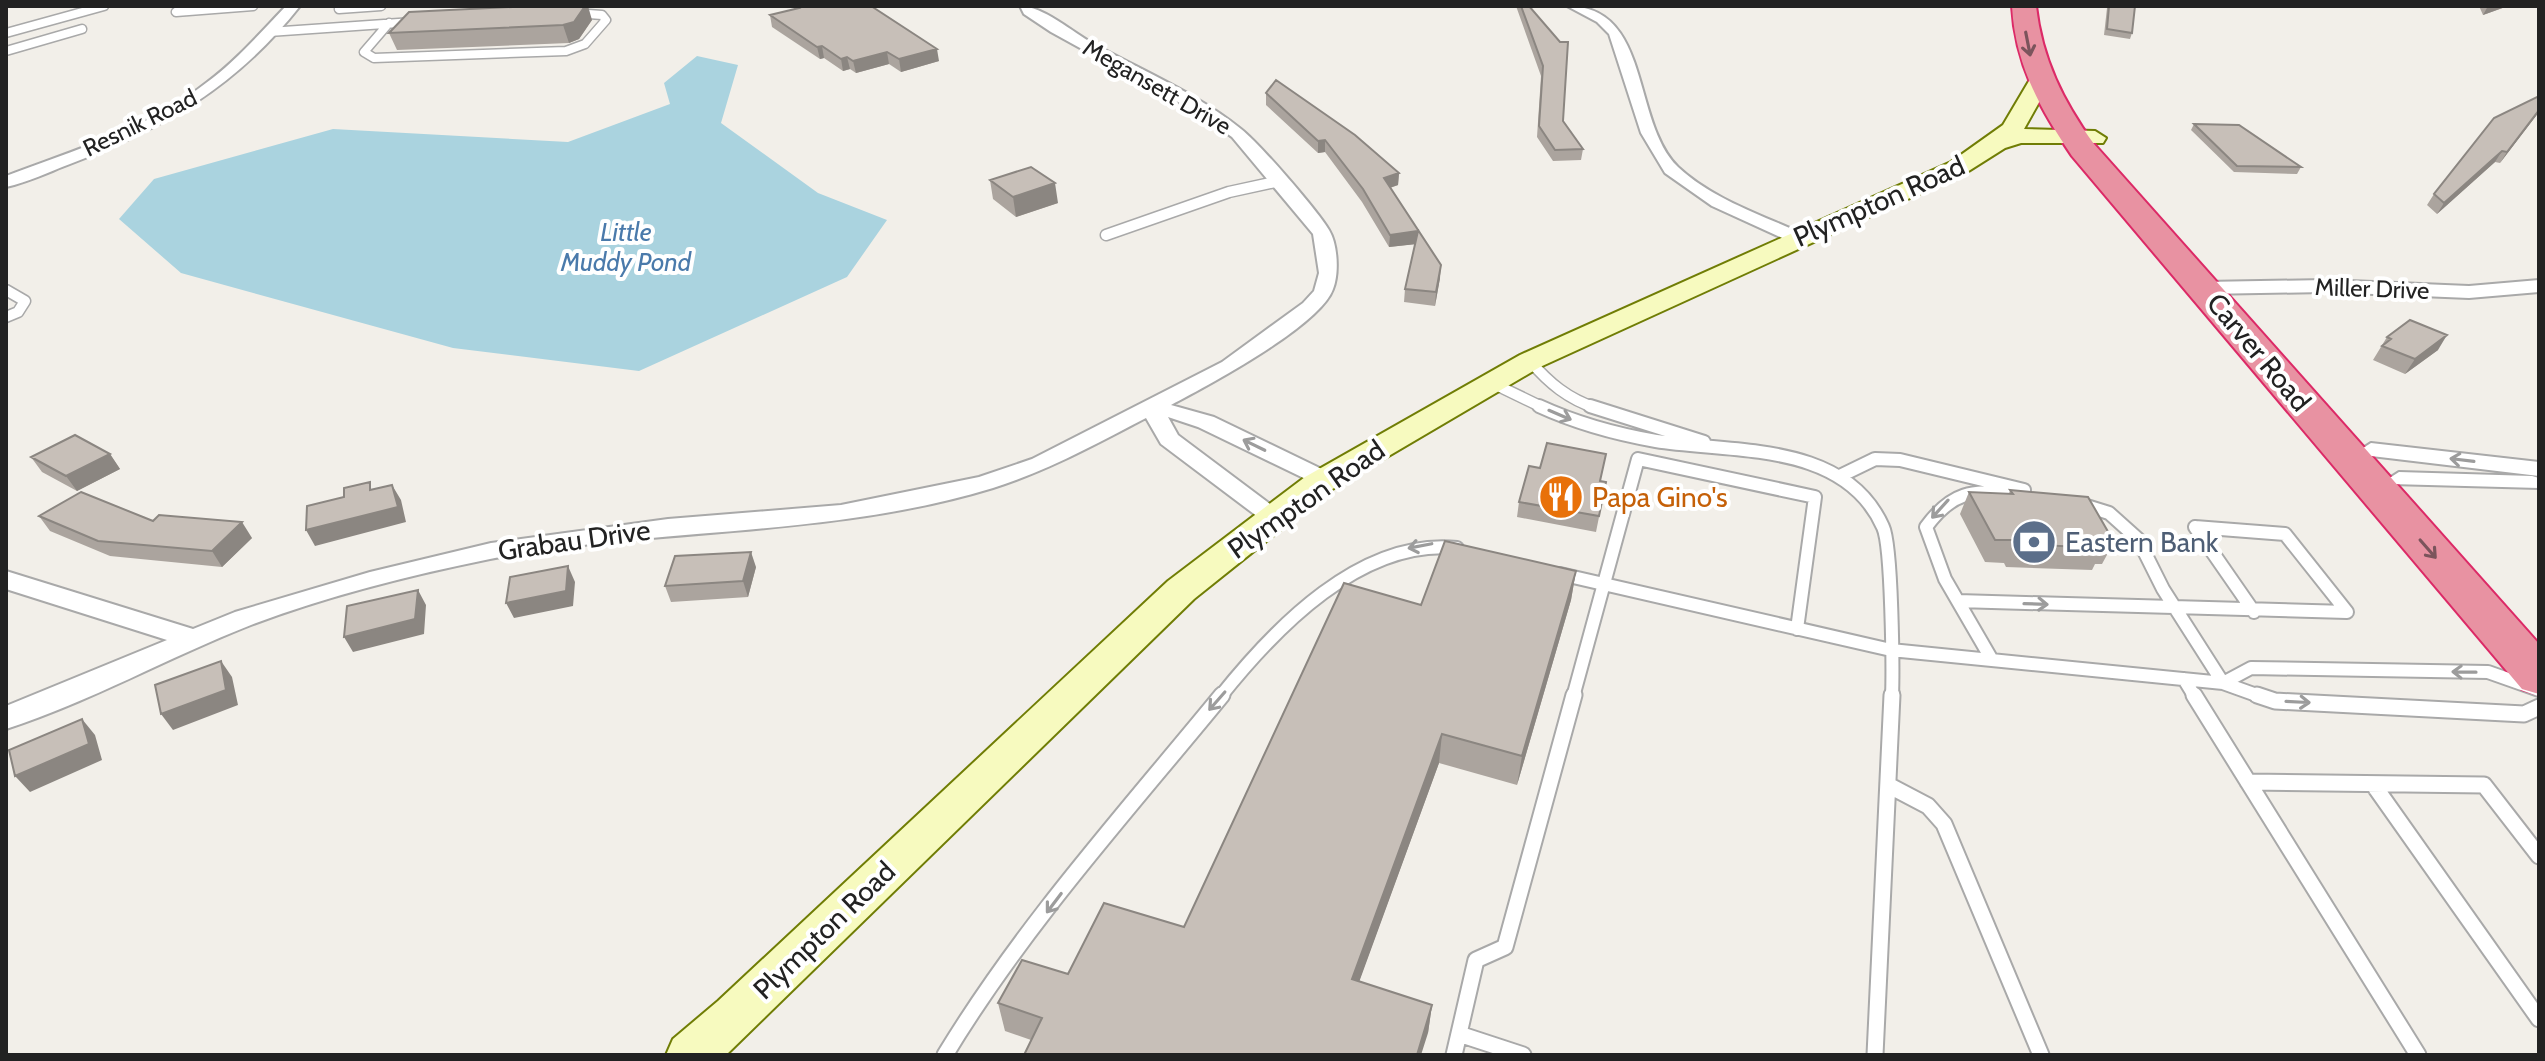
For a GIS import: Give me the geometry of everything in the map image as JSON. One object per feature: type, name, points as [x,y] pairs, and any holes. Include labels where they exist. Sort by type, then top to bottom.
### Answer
[{"type":"highway","name":"Carver Road","points":[[2024,6],[2026,39],[2040,81],[2084,138],[2218,289],[2539,676]]},
{"type":"highway","name":"Carver Road","points":[[2045,6],[2054,59],[2081,118],[2084,138]]},
{"type":"highway","name":"Carver Road","points":[[2218,289],[2539,631]]},
{"type":"main road","points":[[1997,143],[2011,133],[2040,81]]},
{"type":"main road","name":"Plympton Road","points":[[690,1055],[735,1017],[1138,629],[1181,590],[1324,479],[1530,361],[1959,167],[1997,143],[2019,136],[2084,138]]},
{"type":"street","name":"Resnik Road","points":[[6,182],[170,113],[232,71],[293,6]]},
{"type":"street","name":"Megansett Drive","points":[[1027,6],[1029,11],[1056,29],[1223,122],[1280,181],[1322,233],[1328,273],[1323,292],[1292,322],[1229,366],[1150,405]]},
{"type":"street","points":[[1574,6],[1602,19],[1616,33],[1649,133],[1671,169],[1718,202],[1797,238]]},
{"type":"street","name":"Miller Drive","points":[[2218,289],[2326,286],[2469,292],[2539,286]]},
{"type":"street","points":[[1150,405],[1206,422],[1324,479]]},
{"type":"street","points":[[1150,405],[1169,439],[1274,518]]},
{"type":"street","name":"Grabau Drive","points":[[6,718],[244,618],[379,578],[491,551],[668,527],[841,513],[984,483],[1040,464],[1150,405]]},
{"type":"street","points":[[2371,450],[2539,469]]},
{"type":"street","points":[[2399,479],[2539,483]]},
{"type":"street","points":[[6,580],[194,639]]},
{"type":"lane","points":[[6,33],[104,6]]},
{"type":"lane","points":[[186,6],[176,12],[253,6]]},
{"type":"lane","points":[[342,6],[339,9],[381,6]]},
{"type":"lane","points":[[389,23],[364,52],[374,58],[566,51],[585,44],[606,20],[602,15],[572,13]]},
{"type":"lane","points":[[269,32],[417,21]]},
{"type":"lane","points":[[6,51],[82,29]]},
{"type":"lane","points":[[1106,235],[1229,192],[1280,181]]},
{"type":"lane","points":[[6,290],[25,301],[18,312],[6,317]]},
{"type":"lane","points":[[1530,361],[1538,373],[1579,402],[1680,430],[1706,443]]},
{"type":"lane","points":[[1490,382],[1533,404],[1591,426],[1672,443],[1706,443],[1806,463],[1840,476],[1860,490],[1876,508],[1885,530],[1891,650],[1875,1055]]},
{"type":"lane","points":[[1454,1055],[1476,960],[1505,947],[1638,459],[1815,497],[1797,629]]},
{"type":"lane","points":[[1840,476],[1875,459],[1900,460],[2034,493],[1958,492],[1938,507],[1926,527],[1958,601],[1992,660]]},
{"type":"lane","points":[[2060,499],[2109,513],[2138,539],[2176,609],[2223,683]]},
{"type":"lane","points":[[1958,601],[2254,612],[2347,612],[2285,534],[2195,527],[2254,612]]},
{"type":"lane","points":[[945,1055],[965,1022],[1122,812],[1275,635],[1333,590],[1395,551],[1439,543],[1469,551]]},
{"type":"lane","points":[[1544,570],[1891,650],[2223,683],[2275,701],[2524,714],[2539,707]]},
{"type":"lane","points":[[2223,683],[2251,668],[2488,672],[2539,690]]},
{"type":"lane","points":[[2184,679],[2418,1055]]},
{"type":"lane","points":[[2248,782],[2484,785],[2539,856]]},
{"type":"lane","points":[[2373,784],[2539,1019]]},
{"type":"lane","points":[[1888,785],[1928,806],[1944,824],[2041,1055]]},
{"type":"lane","points":[[1459,1034],[1523,1055]]},
{"type":"water","name":"Little Muddy Pond","points":[[697,56],[738,65],[721,123],[818,193],[887,220],[847,277],[639,371],[453,348],[181,273],[119,219],[154,179],[333,129],[568,142],[670,104],[664,83]]},
{"type":"building","points":[[585,6],[574,22],[563,25],[389,33],[409,12]]},
{"type":"building","points":[[796,6],[871,6],[937,49],[899,59],[887,52],[853,61],[847,57],[841,59],[822,46],[817,47],[770,15],[799,8]]},
{"type":"building","points":[[1521,6],[1529,6],[1560,42],[1568,42],[1563,121],[1583,149],[1555,150],[1539,126],[1543,66]]},
{"type":"building","points":[[2109,6],[2135,6],[2132,33],[2107,29]]},
{"type":"building","points":[[1276,80],[1355,135],[1399,173],[1384,178],[1441,265],[1436,292],[1405,289],[1418,231],[1390,235],[1363,189],[1325,140],[1318,141],[1266,93]]},
{"type":"building","points":[[2539,96],[2539,110],[2507,152],[2502,151],[2444,203],[2434,194],[2494,118]]},
{"type":"building","points":[[2194,124],[2239,125],[2301,167],[2237,166]]},
{"type":"building","points":[[1031,167],[1055,183],[1013,197],[990,180]]},
{"type":"building","points":[[2410,320],[2447,335],[2415,359],[2382,346],[2391,339],[2387,337]]},
{"type":"building","points":[[75,435],[110,454],[66,476],[31,457]]},
{"type":"building","name":"Papa Gino's","points":[[1547,443],[1606,454],[1600,481],[1606,482],[1599,516],[1519,502],[1529,466],[1540,468]]},
{"type":"building","points":[[370,482],[370,490],[392,485],[398,507],[306,530],[307,506],[344,497],[344,488]]},
{"type":"building","points":[[2010,490],[2088,497],[2114,542],[2100,542],[2104,548],[2016,544],[2015,540],[1995,540],[1969,492],[2013,494]]},
{"type":"building","points":[[81,492],[153,521],[159,515],[242,522],[212,551],[98,541],[39,516]]},
{"type":"building","points":[[1445,541],[1576,571],[1522,756],[1442,734],[1352,979],[1432,1005],[1417,1055],[1024,1055],[1042,1018],[998,1003],[1022,960],[1068,974],[1104,903],[1184,927],[1344,583],[1421,605]]},
{"type":"building","points":[[751,552],[743,581],[665,586],[675,556]]},
{"type":"building","points":[[568,566],[566,591],[506,603],[510,577]]},
{"type":"building","points":[[418,590],[415,619],[344,637],[347,606]]},
{"type":"building","points":[[221,661],[226,690],[161,714],[155,685]]},
{"type":"building","points":[[82,719],[89,744],[15,776],[9,750]]},
{"type":"place","name":"Papa Gino's","points":[[1561,497]]},
{"type":"place","name":"Eastern Bank","points":[[2034,542]]}]
